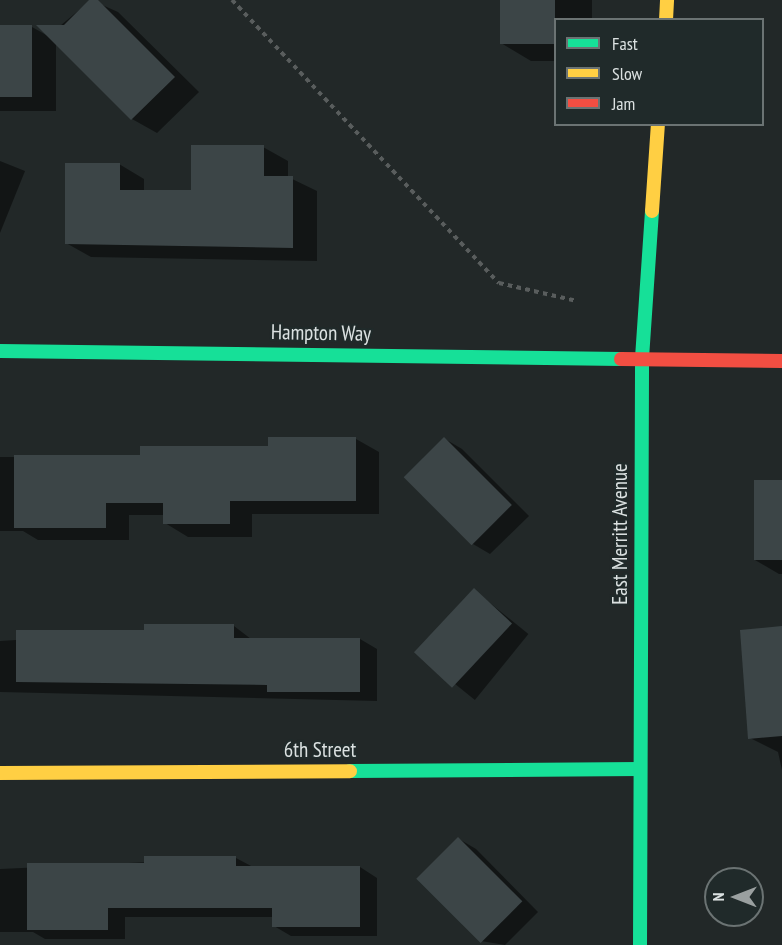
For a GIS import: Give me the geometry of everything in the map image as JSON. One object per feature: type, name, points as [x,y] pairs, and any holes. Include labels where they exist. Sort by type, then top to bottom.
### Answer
[{"type":"street","points":[[666,18],[667,0]]},
{"type":"street","name":"East Merritt Avenue","points":[[639,945],[642,358],[658,126]]},
{"type":"street","name":"Hampton Way","points":[[0,351],[642,358],[782,362]]},
{"type":"street","name":"6th Street","points":[[0,773],[640,769]]},
{"type":"path","points":[[232,0],[499,283],[577,302]]},
{"type":"building","points":[[89,0],[98,0],[175,77],[131,120],[36,25],[64,25]]},
{"type":"building","points":[[500,0],[555,0],[554,44],[500,44]]},
{"type":"building","points":[[0,25],[32,25],[32,97],[0,97]]},
{"type":"building","points":[[191,145],[264,145],[264,176],[293,176],[293,248],[65,244],[65,163],[120,163],[120,190],[191,190]]},
{"type":"building","points":[[268,437],[356,437],[356,501],[230,501],[230,524],[163,524],[163,503],[106,503],[106,528],[14,528],[14,455],[140,455],[140,446],[268,446]]},
{"type":"building","points":[[444,437],[512,505],[472,545],[404,477]]},
{"type":"building","points":[[754,480],[782,480],[782,560],[754,560]]},
{"type":"building","points":[[474,588],[512,623],[452,688],[414,652]]},
{"type":"building","points":[[144,624],[234,624],[234,638],[360,638],[360,692],[267,692],[267,685],[16,682],[16,630],[144,630]]},
{"type":"building","points":[[782,626],[782,736],[748,739],[740,630]]},
{"type":"building","points":[[458,837],[522,901],[481,943],[416,879]]},
{"type":"building","points":[[144,856],[236,856],[236,866],[360,866],[360,927],[272,927],[272,908],[108,908],[108,930],[27,930],[27,863],[144,863]]},
{"type":"traffic: fast","points":[[640,945],[642,358],[652,211]]},
{"type":"traffic: fast","points":[[0,351],[621,359]]},
{"type":"traffic: fast","points":[[350,771],[640,769]]},
{"type":"traffic: slow","points":[[666,18],[667,0]]},
{"type":"traffic: slow","points":[[652,211],[658,126]]},
{"type":"traffic: slow","points":[[0,773],[350,771]]},
{"type":"traffic: jam","points":[[621,359],[782,361]]}]
